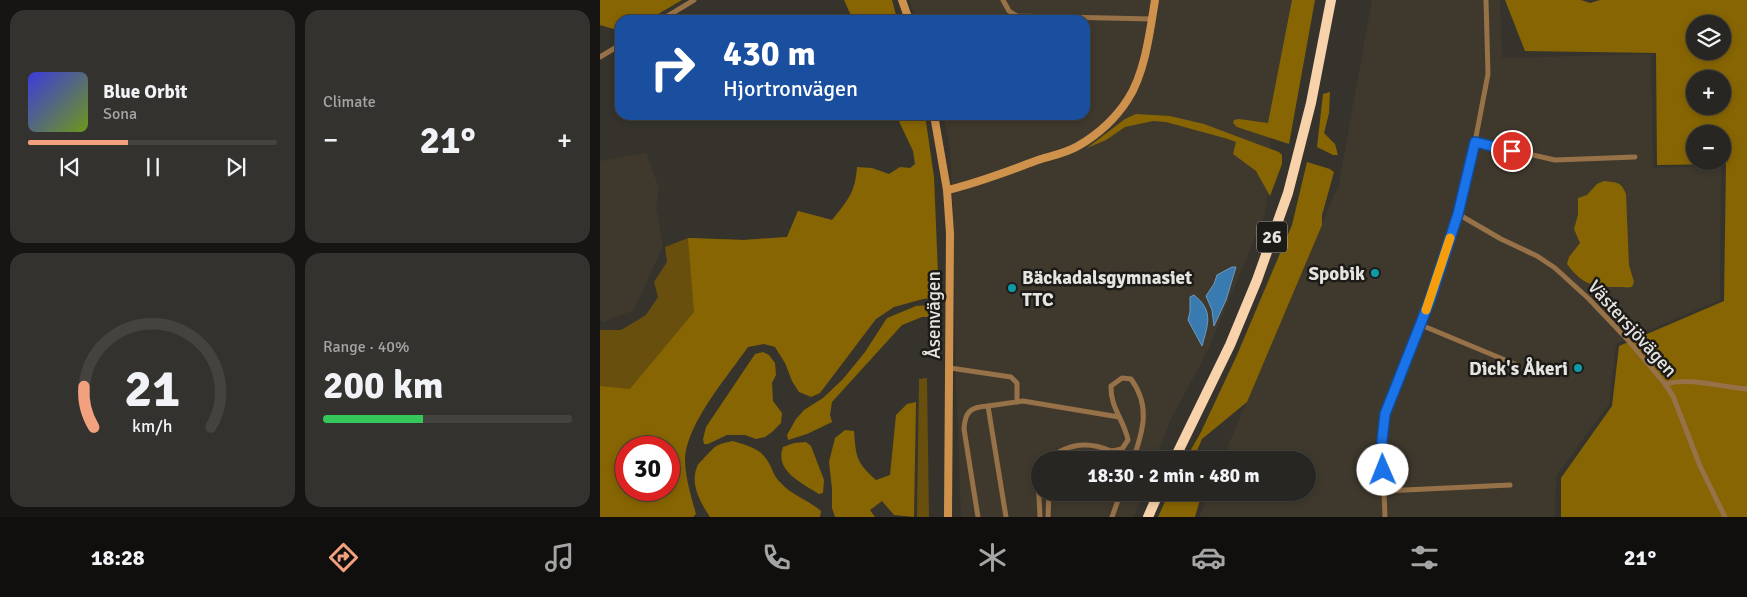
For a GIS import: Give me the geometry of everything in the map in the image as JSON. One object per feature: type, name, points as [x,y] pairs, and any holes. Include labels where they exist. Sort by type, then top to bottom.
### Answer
[{"type":"highway","name":"26","points":[[1173,451],[1240,311],[1272,227],[1299,133],[1326,0]]},
{"type":"highway","name":"26","points":[[1178,451],[1230,346],[1257,280],[1288,193],[1311,103],[1331,0]]},
{"type":"highway","points":[[1143,517],[1150,501]]},
{"type":"highway","points":[[1148,517],[1155,501]]},
{"type":"street","points":[[669,15],[694,0]]},
{"type":"street","points":[[902,0],[907,15]]},
{"type":"street","points":[[1003,0],[1009,11],[1015,15]]},
{"type":"street","points":[[946,190],[986,179],[1077,147],[1099,132],[1116,115],[1134,88],[1142,64],[1155,0]]},
{"type":"street","points":[[1385,517],[1382,441],[1385,414],[1421,325],[1458,214],[1475,142],[1488,74],[1486,0]]},
{"type":"street","points":[[1090,18],[1152,19]]},
{"type":"street","points":[[600,57],[615,48]]},
{"type":"street","name":"Åsenvägen","points":[[935,120],[946,190],[950,233],[948,517]]},
{"type":"street","points":[[1475,142],[1554,160],[1635,157]]},
{"type":"street","name":"Västersjövägen","points":[[1458,214],[1501,239],[1537,256],[1555,268],[1606,316],[1665,384],[1681,413],[1700,466],[1725,517]]},
{"type":"street","points":[[1421,325],[1517,365]]},
{"type":"street","points":[[950,368],[1011,377],[1017,383],[1017,402]]},
{"type":"street","points":[[1061,451],[1069,447],[1083,445],[1097,445],[1111,451],[1122,449],[1128,440],[1126,427],[1119,417],[1111,396],[1111,386],[1122,378],[1131,380],[1138,389],[1144,417],[1142,432],[1136,451]]},
{"type":"street","points":[[1665,384],[1674,381],[1703,382],[1747,389]]},
{"type":"street","points":[[978,517],[964,429],[965,418],[969,411],[978,407],[1022,401],[1119,417]]},
{"type":"street","points":[[988,406],[1006,517]]},
{"type":"street","points":[[1384,490],[1510,485]]},
{"type":"street","points":[[1039,501],[1040,517]]},
{"type":"street","points":[[1048,517],[1049,501]]},
{"type":"street","points":[[1112,517],[1118,501]]},
{"type":"shaded area","points":[[600,0],[682,0],[656,15],[615,15],[615,30],[600,25]]},
{"type":"shaded area","points":[[844,0],[892,0],[896,15],[851,15]]},
{"type":"shaded area","points":[[909,0],[1294,0],[1271,134],[1265,214],[1207,352],[1170,421],[1158,451],[1031,451],[1031,501],[1140,501],[1134,517],[961,517],[953,211],[950,148],[944,120],[1090,120],[1090,15],[914,15]]},
{"type":"shaded area","points":[[1292,0],[1315,0],[1289,144],[1237,127],[1233,123],[1234,120],[1239,119],[1268,123]]},
{"type":"shaded area","points":[[1372,0],[1500,0],[1502,58],[1651,54],[1653,168],[1686,167],[1686,170],[1721,170],[1720,300],[1616,344],[1609,404],[1556,476],[1555,517],[1199,517],[1206,501],[1316,501],[1316,451],[1226,451],[1339,184]]},
{"type":"shaded area","points":[[1505,0],[1581,0],[1590,3],[1600,0],[1747,0],[1747,517],[1561,517],[1561,478],[1612,406],[1619,346],[1724,301],[1726,170],[1731,170],[1731,125],[1686,125],[1686,165],[1657,165],[1656,53],[1525,51]]},
{"type":"shaded area","points":[[1330,92],[1329,113],[1324,133],[1335,144],[1338,155],[1333,155],[1317,147],[1323,94]]},
{"type":"shaded area","points":[[1136,114],[1170,116],[1204,124],[1279,152],[1282,155],[1282,164],[1270,196],[1256,171],[1233,154],[1236,142],[1166,122],[1153,121],[1125,127],[1106,140],[1087,148],[1125,119]]},
{"type":"shaded area","points":[[898,120],[926,120],[934,177],[939,297],[923,299],[894,307],[876,319],[820,393],[811,397],[799,392],[775,347],[764,344],[748,347],[712,397],[690,437],[686,450],[685,464],[696,514],[693,517],[600,517],[600,386],[630,389],[694,312],[688,238],[744,240],[787,237],[798,211],[832,220],[850,196],[857,167],[872,168],[889,174],[900,167],[910,168],[915,164],[913,151]]},
{"type":"shaded area","points":[[646,153],[659,188],[656,209],[663,245],[634,310],[603,322],[600,319],[600,161]]},
{"type":"shaded area","points":[[1307,162],[1330,169],[1334,172],[1322,215],[1322,225],[1247,402],[1202,439],[1197,451],[1190,451],[1237,355],[1292,225]]},
{"type":"shaded area","points":[[1604,181],[1620,185],[1626,194],[1629,265],[1634,282],[1632,287],[1600,286],[1588,283],[1572,271],[1567,264],[1569,257],[1580,243],[1574,229],[1578,215],[1578,198],[1587,195],[1597,184]]},
{"type":"shaded area","points":[[798,211],[832,220],[750,311],[600,442],[600,330],[621,330],[646,315],[658,297],[654,282],[667,262],[665,247],[688,238],[744,240],[787,237]]},
{"type":"shaded area","points":[[928,305],[934,308],[936,315],[933,317],[922,317],[902,325],[832,402],[830,415],[832,422],[807,434],[788,440],[787,435],[796,419],[804,410],[823,398],[843,379],[865,352],[887,318],[916,306]]},
{"type":"shaded area","points":[[763,352],[769,355],[775,363],[776,375],[772,383],[773,401],[782,413],[781,423],[765,437],[756,439],[745,435],[727,435],[704,444],[703,439],[706,427],[755,354]]},
{"type":"shaded area","points":[[927,378],[929,517],[917,517],[919,379]]},
{"type":"shaded area","points":[[916,402],[914,517],[894,515],[882,501],[870,510],[875,517],[835,517],[832,508],[829,462],[835,438],[845,430],[854,431],[858,459],[864,468],[876,480],[890,475],[896,415],[907,404]]},
{"type":"shaded area","points":[[733,441],[750,447],[763,455],[778,480],[790,491],[821,511],[820,517],[710,517],[697,493],[695,473],[699,463],[711,450],[716,446]]},
{"type":"shaded area","points":[[806,442],[811,446],[824,480],[823,493],[819,494],[798,481],[786,470],[782,463],[783,447],[794,443]]},
{"type":"shaded area","points":[[1165,501],[1200,501],[1195,517],[1158,517]]},
{"type":"water","points":[[1232,267],[1236,267],[1226,300],[1214,326],[1212,310],[1206,296],[1214,284],[1217,275]]},
{"type":"water","points":[[1194,295],[1205,307],[1208,318],[1202,346],[1188,320],[1190,297]]},
{"type":"slow traffic","points":[[1426,310],[1450,238]]},
{"type":"place","name":"Spobik","points":[[1375,273]]},
{"type":"place","name":"Bäckadalsgymnasiet TTC","points":[[1012,288]]},
{"type":"place","name":"Dick's Åkeri","points":[[1578,368]]},
{"type":"route","points":[[1383,470],[1382,441],[1385,414],[1421,325],[1449,243],[1475,142],[1512,151]]}]
